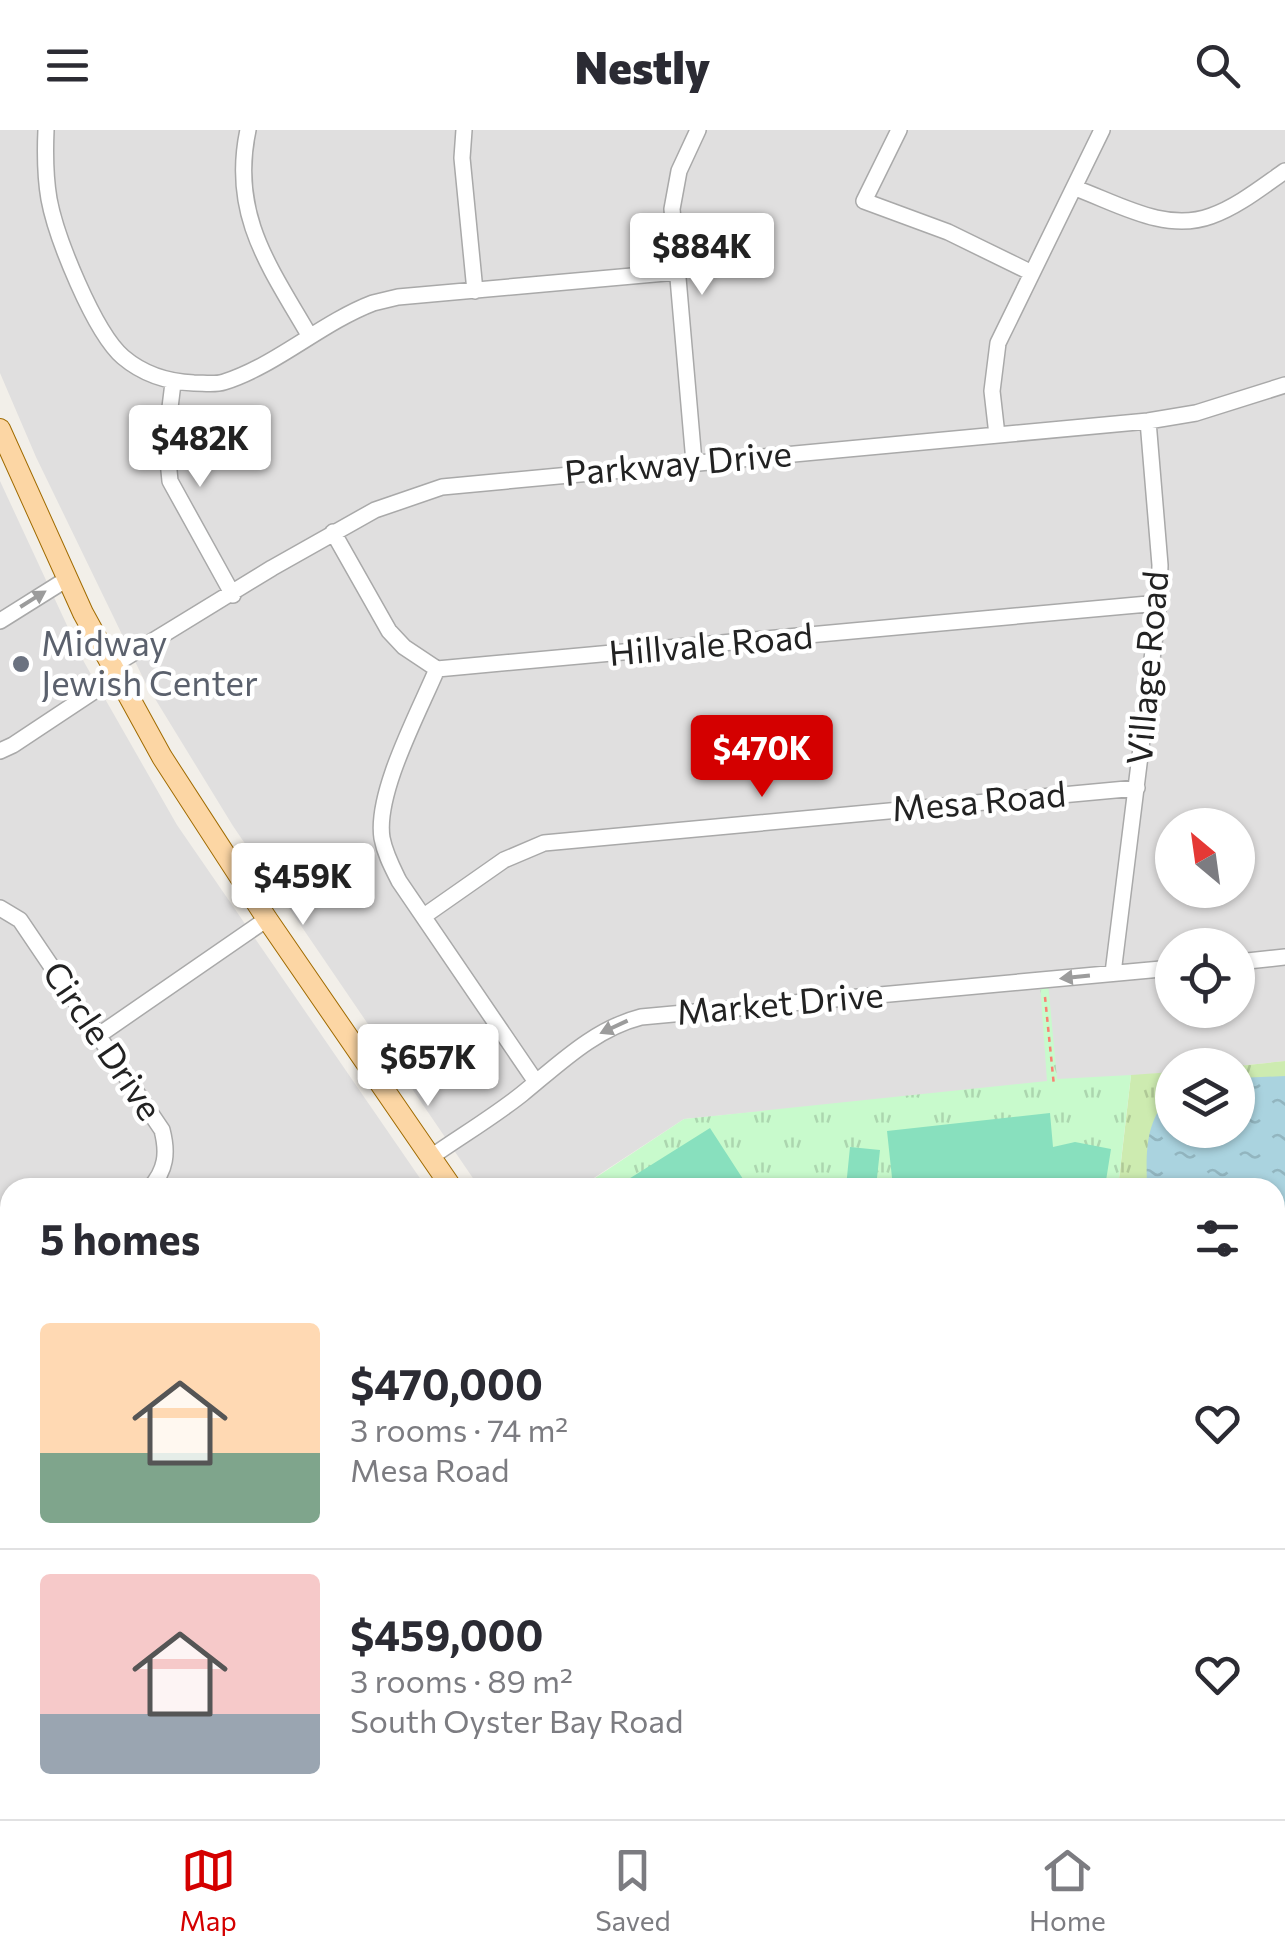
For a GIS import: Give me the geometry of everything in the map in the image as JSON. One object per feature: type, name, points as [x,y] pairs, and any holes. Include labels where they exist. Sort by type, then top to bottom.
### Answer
[{"type":"main road","points":[[0,429],[67,578],[162,758],[445,1178]]},
{"type":"street","points":[[46,130],[44,161],[49,200],[93,314],[107,339],[124,357],[142,370],[173,382],[227,381],[373,302],[677,272]]},
{"type":"street","points":[[248,130],[243,169],[245,206],[266,261],[309,335]]},
{"type":"street","points":[[464,130],[462,158],[475,291]]},
{"type":"street","points":[[694,462],[674,192],[678,171],[698,130]]},
{"type":"street","points":[[899,130],[864,200],[948,232],[1032,273]]},
{"type":"street","points":[[997,435],[992,380],[998,343],[1102,130]]},
{"type":"street","points":[[1074,188],[1155,218],[1177,222],[1213,216],[1285,172]]},
{"type":"street","points":[[173,382],[166,440],[170,481],[232,595]]},
{"type":"street","name":"Parkway Drive","points":[[0,751],[14,746],[115,671],[334,532],[375,510],[442,487],[1148,422],[1196,413],[1285,385]]},
{"type":"street","name":"Village Road","points":[[1113,973],[1159,603],[1160,565],[1148,422]]},
{"type":"street","points":[[334,532],[389,632],[437,669],[392,777],[382,820],[388,861],[536,1082]]},
{"type":"street","points":[[0,621],[67,578]]},
{"type":"street","name":"Hillvale Road","points":[[437,669],[1159,603]]},
{"type":"street","name":"Mesa Road","points":[[424,916],[504,860],[544,842],[1137,788]]},
{"type":"street","name":"Circle Drive","points":[[0,908],[20,920],[162,1130],[165,1164],[156,1178]]},
{"type":"street","points":[[100,1035],[267,919]]},
{"type":"street","points":[[1255,960],[1285,957]]},
{"type":"street","name":"Market Drive","points":[[430,1157],[620,1022],[1155,969]]},
{"type":"path","points":[[1045,994],[1054,1086]]},
{"type":"shaded area","points":[[0,130],[1285,130],[1285,1061],[1255,1064],[1255,1048],[1155,1048],[1155,1074],[684,1119],[594,1178],[473,1178],[233,826],[146,684],[36,457],[0,373]]},
{"type":"shaded area","points":[[0,481],[84,662],[177,825],[420,1178],[0,1178]]},
{"type":"green space","points":[[1048,982],[1057,1079],[1131,1075],[1119,1178],[595,1178],[684,1119],[1047,1081],[1040,983]]},
{"type":"green space","points":[[1285,1061],[1285,1178],[1119,1178],[1131,1075],[1155,1073],[1155,1148],[1255,1148],[1255,1064]]},
{"type":"green space","points":[[1050,1113],[1053,1147],[1075,1142],[1111,1149],[1106,1178],[892,1178],[887,1131]]},
{"type":"green space","points":[[710,1128],[742,1178],[630,1178]]},
{"type":"green space","points":[[850,1147],[880,1150],[877,1178],[847,1178]]},
{"type":"water","points":[[1285,1076],[1285,1178],[1147,1178],[1155,1118],[1155,1148],[1255,1148],[1255,1077]]},
{"type":"place","name":"Midway Jewish Center","points":[[21,664]]}]
